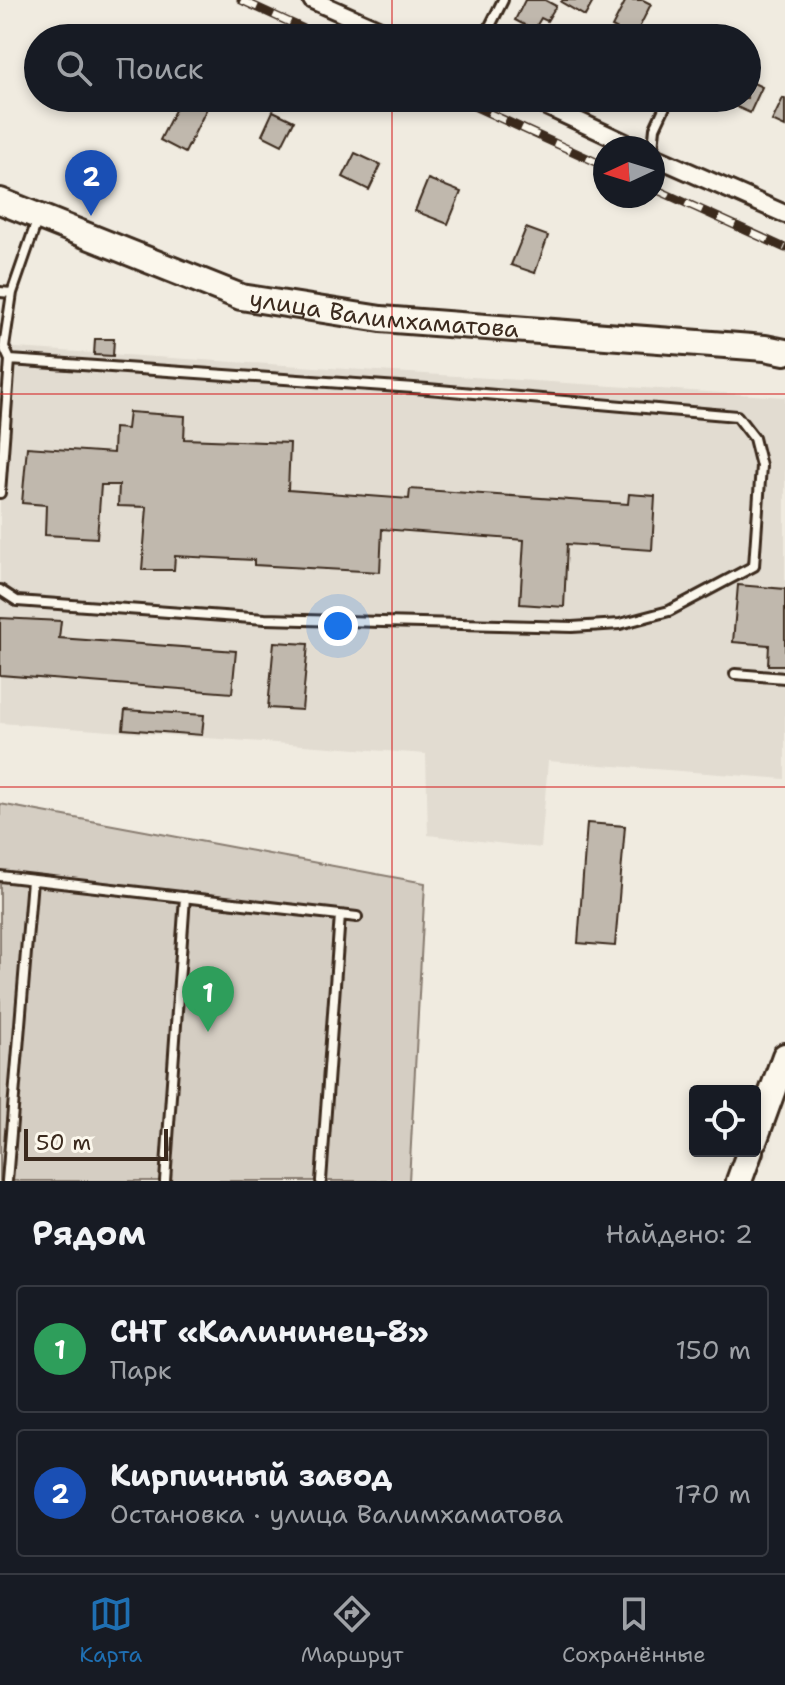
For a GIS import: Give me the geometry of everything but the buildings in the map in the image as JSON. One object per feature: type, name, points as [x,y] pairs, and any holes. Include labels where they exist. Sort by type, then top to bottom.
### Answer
[{"type":"main road","name":"улица Валимхаматова","points":[[0,201],[241,297],[381,319],[785,352]]},
{"type":"main road","points":[[761,1122],[785,1056]]},
{"type":"main road","points":[[739,1181],[748,1157]]},
{"type":"street","points":[[312,0],[366,24]]},
{"type":"street","points":[[559,112],[610,136]]},
{"type":"street","points":[[665,161],[785,214]]},
{"type":"lane","points":[[491,24],[503,0]]},
{"type":"lane","points":[[654,136],[662,112]]},
{"type":"lane","points":[[0,493],[10,360],[4,347],[12,293],[38,218]]},
{"type":"lane","points":[[0,292],[12,293]]},
{"type":"lane","points":[[0,590],[17,601],[265,619],[572,627],[620,624],[669,611],[754,566],[761,466],[754,438],[737,416],[428,389],[10,360]]},
{"type":"lane","points":[[735,674],[785,678]]},
{"type":"lane","points":[[0,876],[357,917]]},
{"type":"lane","points":[[7,1181],[32,880]]},
{"type":"lane","points":[[165,1181],[185,897]]},
{"type":"lane","points":[[321,1181],[340,915]]},
{"type":"shaded area","points":[[0,347],[785,397],[785,779],[548,761],[541,848],[428,835],[426,754],[0,723]]},
{"type":"shaded area","points":[[0,804],[425,883],[409,1181],[0,1181]]},
{"type":"railway","points":[[241,0],[293,24]]},
{"type":"railway","points":[[487,112],[593,161]]},
{"type":"railway","points":[[665,193],[785,248]]},
{"type":"place","name":"Кирпичный завод","points":[[91,216]]},
{"type":"place","name":"СНТ «Калининец-8»","points":[[208,1032]]}]
